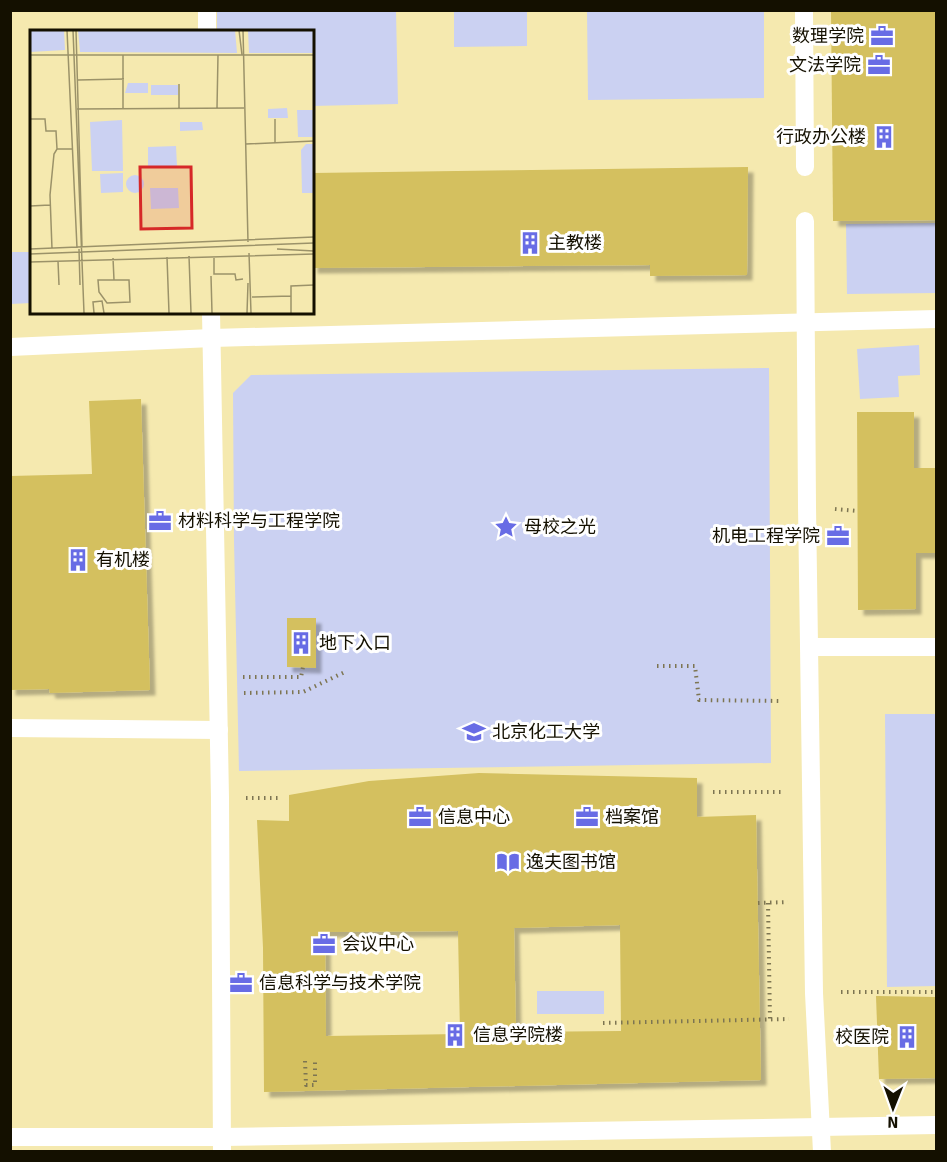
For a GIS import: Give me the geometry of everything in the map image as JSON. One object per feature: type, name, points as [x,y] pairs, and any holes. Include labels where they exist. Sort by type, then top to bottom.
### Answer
[{"type":"lane","points":[[207,10],[207,30]]},
{"type":"lane","points":[[804,10],[805,167]]},
{"type":"lane","points":[[805,221],[814,993],[822,1152]]},
{"type":"lane","points":[[212,314],[219,730],[222,1144]]},
{"type":"lane","points":[[10,347],[212,338],[936,319]]},
{"type":"lane","points":[[809,647],[936,647]]},
{"type":"lane","points":[[10,728],[219,730]]},
{"type":"lane","points":[[10,1137],[222,1144],[822,1126],[936,1125]]},
{"type":"path","points":[[657,666],[695,666],[699,700],[810,702]]},
{"type":"path","points":[[218,685],[301,677],[303,667]]},
{"type":"path","points":[[218,685],[303,692],[347,671]]},
{"type":"path","points":[[713,792],[811,791]]},
{"type":"path","points":[[758,903],[791,902]]},
{"type":"path","points":[[768,903],[770,1020]]},
{"type":"path","points":[[814,993],[936,992]]},
{"type":"path","points":[[603,1023],[793,1019]]},
{"type":"path","points":[[305,1061],[306,1085],[315,1085],[315,1061]]},
{"type":"shaded area","points":[[217,11],[396,11],[398,104],[314,106],[314,30],[217,30]]},
{"type":"shaded area","points":[[454,11],[527,11],[527,46],[454,47]]},
{"type":"shaded area","points":[[587,11],[764,11],[764,98],[588,100]]},
{"type":"shaded area","points":[[936,223],[936,293],[847,294],[846,224]]},
{"type":"shaded area","points":[[10,252],[30,252],[30,303],[11,304]]},
{"type":"shaded area","points":[[919,345],[920,375],[898,376],[899,397],[860,399],[857,349]]},
{"type":"shaded area","points":[[769,368],[771,763],[239,771],[233,393],[251,375]]},
{"type":"shaded area","points":[[885,714],[936,714],[936,986],[887,987]]},
{"type":"shaded area","points":[[537,991],[604,991],[604,1014],[537,1014]]},
{"type":"building","name":"行政办公楼","points":[[831,10],[936,10],[936,220],[833,221]]},
{"type":"building","name":"主教楼","points":[[748,167],[747,275],[650,276],[650,265],[314,268],[314,173]]},
{"type":"building","name":"有机楼","points":[[141,399],[150,690],[50,693],[49,689],[10,690],[10,476],[92,474],[89,401]]},
{"type":"building","points":[[857,412],[914,412],[914,468],[936,468],[936,553],[916,553],[916,609],[858,610]]},
{"type":"building","name":"地下入口","points":[[287,618],[316,618],[316,668],[287,667]]},
{"type":"building","name":"逸夫图书馆","points":[[479,773],[697,778],[697,817],[756,815],[761,1080],[264,1092],[263,948],[257,820],[289,821],[289,795],[369,781]],"holes":[[[620,925],[621,1031],[516,1032],[514,928]],[[458,931],[460,1034],[326,1036],[325,932]]]},
{"type":"building","name":"校医院","points":[[876,996],[936,997],[936,1078],[879,1079]]},
{"type":"place","name":"数理学院","points":[[882,36]]},
{"type":"place","name":"文法学院","points":[[879,65]]},
{"type":"place","name":"行政办公楼","points":[[884,137]]},
{"type":"place","name":"主教楼","points":[[530,243]]},
{"type":"place","name":"材料科学与工程学院","points":[[160,521]]},
{"type":"place","name":"母校之光","points":[[506,527]]},
{"type":"place","name":"机电工程学院","points":[[838,536]]},
{"type":"place","name":"有机楼","points":[[78,560]]},
{"type":"place","name":"地下入口","points":[[301,643]]},
{"type":"place","name":"北京化工大学","points":[[474,732]]},
{"type":"place","name":"信息中心","points":[[420,817]]},
{"type":"place","name":"档案馆","points":[[587,817]]},
{"type":"place","name":"逸夫图书馆","points":[[508,862]]},
{"type":"place","name":"会议中心","points":[[324,944]]},
{"type":"place","name":"信息科学与技术学院","points":[[241,983]]},
{"type":"place","name":"信息学院楼","points":[[455,1035]]},
{"type":"place","name":"校医院","points":[[907,1037]]}]
